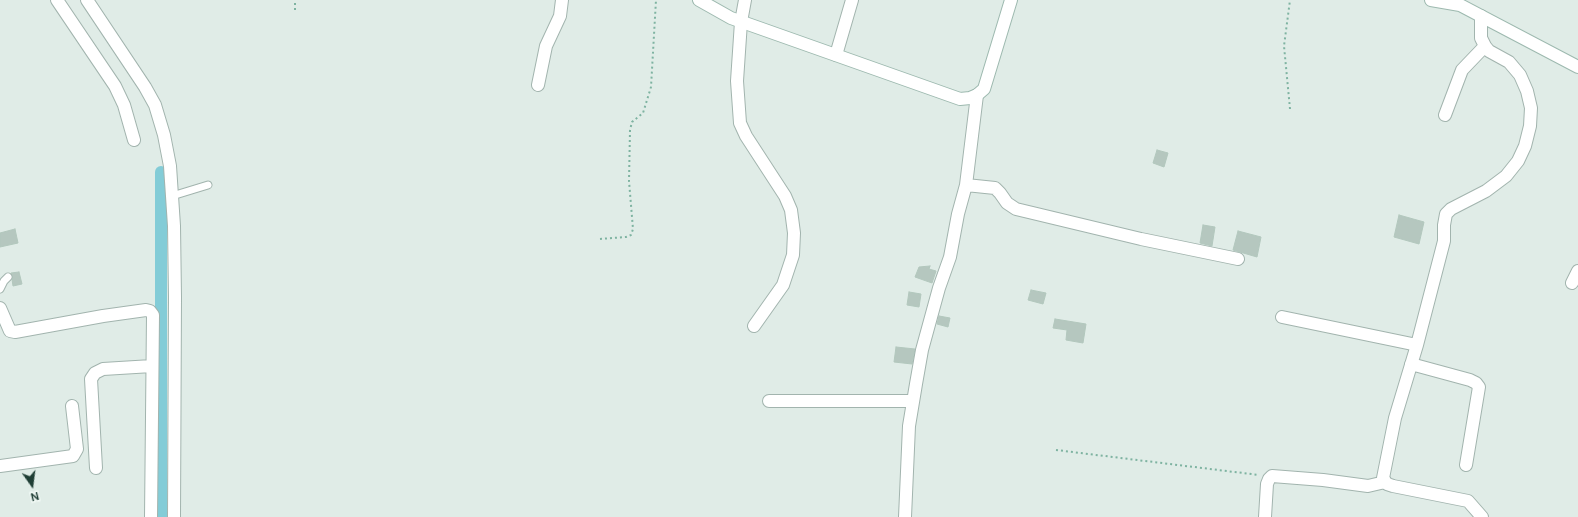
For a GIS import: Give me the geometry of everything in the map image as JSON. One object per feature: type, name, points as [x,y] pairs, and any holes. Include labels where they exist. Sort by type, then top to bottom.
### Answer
[{"type":"street","points":[[57,0],[115,86],[124,105],[134,140]]},
{"type":"street","points":[[87,0],[145,87],[155,105],[164,135],[170,166],[175,296],[174,517]]},
{"type":"street","points":[[538,85],[546,46],[560,16],[562,0]]},
{"type":"street","points":[[699,0],[741,22],[960,100],[978,95],[984,89],[1011,0]]},
{"type":"street","points":[[745,0],[741,22],[737,81],[740,122],[746,136],[785,196],[791,210],[794,233],[793,255],[783,285],[754,326]]},
{"type":"street","points":[[836,55],[852,0]]},
{"type":"street","points":[[1430,0],[1461,3],[1481,16],[1578,67]]},
{"type":"street","points":[[1385,482],[1383,478],[1384,470],[1395,418],[1417,345],[1444,241],[1446,214],[1452,209],[1486,191],[1506,176],[1522,154],[1530,126],[1531,108],[1527,91],[1520,75],[1509,62],[1489,51],[1485,46],[1481,38],[1481,16]]},
{"type":"street","points":[[1445,115],[1462,70],[1485,46]]},
{"type":"street","points":[[905,517],[909,426],[913,401],[922,350],[939,288],[950,257],[958,214],[966,185],[978,95]]},
{"type":"street","points":[[966,185],[995,188],[1007,203],[1016,209],[1141,239],[1238,259]]},
{"type":"street","points":[[1572,283],[1578,271]]},
{"type":"street","points":[[0,308],[10,331],[15,332],[103,316],[146,310],[150,311],[153,315],[151,517]]},
{"type":"street","points":[[1282,317],[1417,345]]},
{"type":"street","points":[[1411,364],[1470,380],[1476,383],[1479,387],[1466,465]]},
{"type":"street","points":[[96,468],[91,379],[95,373],[103,369],[152,366]]},
{"type":"street","points":[[769,401],[913,401]]},
{"type":"street","points":[[0,466],[73,456],[77,449],[72,406]]},
{"type":"street","points":[[1264,517],[1267,484],[1269,478],[1272,476],[1323,480],[1368,486],[1385,482],[1393,486],[1468,501],[1482,517]]},
{"type":"lane","points":[[172,196],[208,185]]},
{"type":"lane","points":[[0,289],[8,277]]},
{"type":"path","points":[[295,0],[295,10]]},
{"type":"path","points":[[600,239],[626,237],[631,235],[633,229],[629,181],[630,130],[632,122],[643,113],[651,87],[656,0]]},
{"type":"path","points":[[1290,0],[1284,46],[1290,110]]},
{"type":"path","points":[[1056,450],[1272,476]]},
{"type":"building","points":[[1157,150],[1168,153],[1164,167],[1153,163]]},
{"type":"building","points":[[1399,215],[1424,222],[1419,244],[1394,237]]},
{"type":"building","points":[[1203,225],[1215,227],[1212,246],[1200,243]]},
{"type":"building","points":[[15,229],[18,243],[0,247],[0,233]]},
{"type":"building","points":[[1238,231],[1261,237],[1257,257],[1233,250]]},
{"type":"building","points":[[930,266],[929,269],[936,271],[932,283],[915,277],[919,267]]},
{"type":"building","points":[[19,272],[22,284],[13,286],[11,273]]},
{"type":"building","points":[[1031,290],[1046,293],[1043,304],[1028,300]]},
{"type":"building","points":[[909,292],[921,294],[919,307],[907,305]]},
{"type":"building","points":[[939,316],[950,318],[948,327],[937,324]]},
{"type":"building","points":[[1055,319],[1086,324],[1083,343],[1066,340],[1067,330],[1053,328]]},
{"type":"building","points":[[896,347],[915,349],[912,364],[894,362]]},
{"type":"waterway","points":[[161,172],[161,517]]}]
